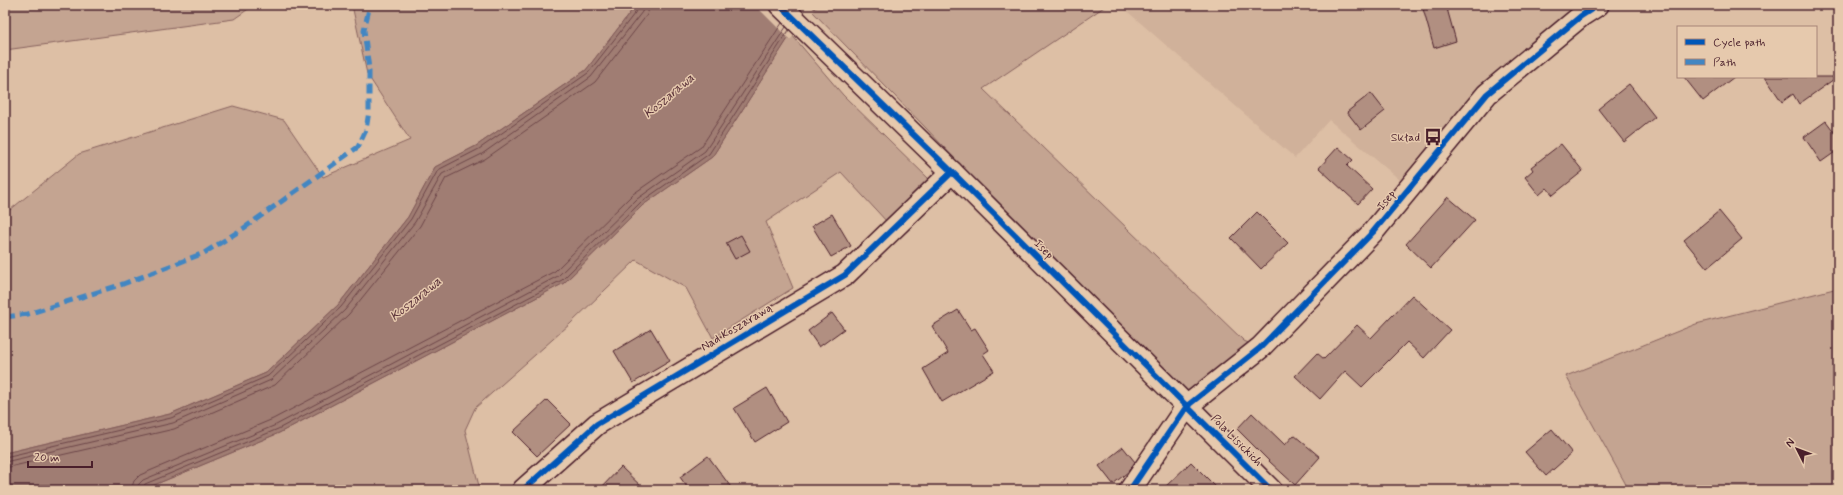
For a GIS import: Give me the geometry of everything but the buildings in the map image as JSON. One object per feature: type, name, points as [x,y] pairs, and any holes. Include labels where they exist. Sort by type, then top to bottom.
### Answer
[{"type":"street","name":"Isep","points":[[780,5],[885,109],[952,172],[1187,406]]},
{"type":"street","name":"Isep","points":[[1130,490],[1187,406],[1260,348],[1373,232],[1487,94],[1581,16],[1598,5]]},
{"type":"street","name":"Nad Koszarawą","points":[[523,490],[597,424],[845,275],[952,172]]},
{"type":"street","name":"Pola Lisickich","points":[[1187,406],[1271,490]]},
{"type":"shaded area","points":[[5,5],[254,5],[234,19],[5,50]]},
{"type":"shaded area","points":[[352,5],[636,5],[586,70],[476,146],[435,167],[408,217],[338,305],[266,373],[170,414],[5,453],[5,214],[79,154],[233,106],[284,120],[323,177],[410,140],[367,74]]},
{"type":"shaded area","points":[[820,5],[1107,5],[983,89],[1244,341],[1260,348],[1187,406],[925,127],[811,10]]},
{"type":"shaded area","points":[[1120,5],[1577,5],[1479,86],[1400,180],[1329,120],[1295,158]]},
{"type":"shaded area","points":[[791,34],[843,95],[930,180],[887,222],[841,172],[766,222],[793,288],[713,338],[686,288],[636,260],[570,324],[475,408],[465,430],[480,490],[142,490],[279,433],[564,283],[643,205],[712,157]]},
{"type":"shaded area","points":[[1838,288],[1838,490],[1629,490],[1566,376],[1696,324]]},
{"type":"water","name":"Koszarawa","points":[[636,5],[820,5],[811,10],[791,34],[712,157],[643,205],[564,283],[279,433],[142,490],[5,490],[5,453],[170,414],[266,373],[338,305],[408,217],[435,167],[476,146],[586,70]]},
{"type":"pier","points":[[755,5],[810,5],[815,10],[790,40]]},
{"type":"marked path","points":[[5,317],[28,314],[123,284],[204,253],[244,228],[358,147],[366,130],[369,111],[369,69],[364,30],[370,5]]},
{"type":"cycle path","points":[[780,5],[952,172],[1271,490]]},
{"type":"cycle path","points":[[1130,490],[1187,406],[1260,348],[1373,232],[1487,94],[1581,16],[1598,5]]},
{"type":"cycle path","points":[[523,490],[597,424],[845,275],[952,172]]},
{"type":"place","name":"Skład","points":[[1433,137]]}]
